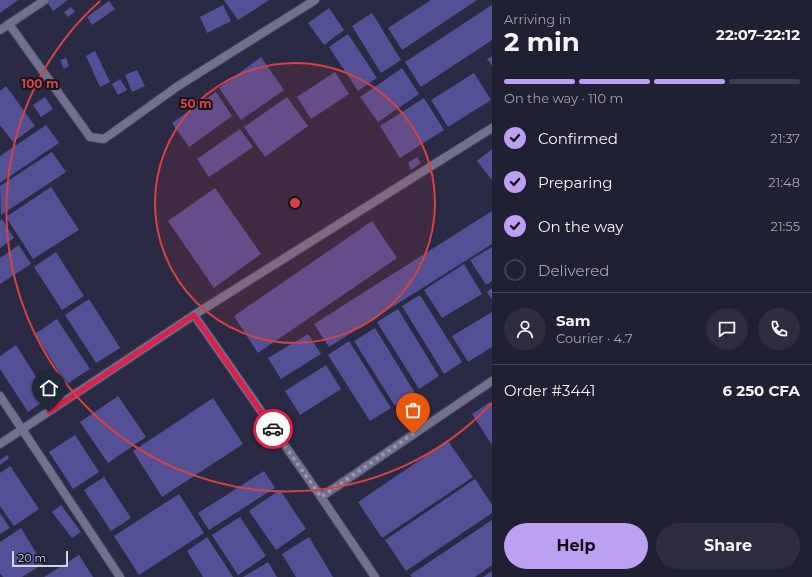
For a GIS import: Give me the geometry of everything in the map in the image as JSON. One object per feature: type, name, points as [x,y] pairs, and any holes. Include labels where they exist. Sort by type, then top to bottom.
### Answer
[{"type":"street","points":[[0,30],[44,0]]},
{"type":"street","points":[[9,24],[90,137],[104,139],[178,86],[316,0]]},
{"type":"street","points":[[0,444],[194,315],[492,128]]},
{"type":"street","points":[[194,315],[375,577]]},
{"type":"street","points":[[321,497],[492,381]]},
{"type":"street","points":[[0,396],[120,577]]},
{"type":"building","points":[[0,0],[18,0],[0,13]]},
{"type":"building","points":[[68,0],[53,11],[46,1]]},
{"type":"building","points":[[224,0],[269,0],[238,20]]},
{"type":"building","points":[[431,0],[477,0],[402,50],[388,28]]},
{"type":"building","points":[[109,1],[115,9],[92,25],[87,17]]},
{"type":"building","points":[[223,5],[231,21],[207,33],[200,17]]},
{"type":"building","points":[[492,5],[492,40],[421,87],[405,62]]},
{"type":"building","points":[[71,7],[75,12],[68,17],[64,12]]},
{"type":"building","points":[[329,8],[344,30],[324,45],[308,23]]},
{"type":"building","points":[[372,13],[401,60],[381,73],[352,26]]},
{"type":"building","points":[[348,34],[377,78],[358,91],[329,47]]},
{"type":"building","points":[[95,51],[110,82],[100,87],[86,56]]},
{"type":"building","points":[[492,56],[492,66],[487,59]]},
{"type":"building","points":[[261,57],[284,90],[241,120],[219,88]]},
{"type":"building","points":[[66,58],[69,66],[64,69],[60,60]]},
{"type":"building","points":[[402,68],[419,94],[378,122],[360,97]]},
{"type":"building","points":[[137,70],[145,86],[132,92],[125,75]]},
{"type":"building","points":[[335,72],[349,94],[311,119],[297,97]]},
{"type":"building","points":[[474,73],[491,100],[448,127],[431,100]]},
{"type":"building","points":[[120,79],[127,90],[118,95],[112,84]]},
{"type":"building","points":[[6,86],[35,126],[13,142],[0,125],[0,91]]},
{"type":"building","points":[[216,92],[232,116],[189,147],[172,123]]},
{"type":"building","points":[[45,97],[53,109],[41,117],[33,105]]},
{"type":"building","points":[[287,97],[308,126],[265,157],[244,127]]},
{"type":"building","points":[[424,98],[444,130],[400,158],[380,126]]},
{"type":"building","points":[[46,125],[59,143],[0,183],[0,156]]},
{"type":"building","points":[[240,129],[253,147],[209,177],[197,159]]},
{"type":"building","points":[[492,149],[492,180],[477,161]]},
{"type":"building","points":[[52,152],[66,172],[1,215],[0,186]]},
{"type":"building","points":[[417,157],[421,163],[411,170],[408,163]]},
{"type":"building","points":[[51,187],[79,230],[33,259],[6,217]]},
{"type":"building","points":[[215,188],[261,254],[214,288],[168,221]]},
{"type":"building","points":[[492,211],[492,244],[329,347],[314,324]]},
{"type":"building","points":[[2,219],[14,238],[0,248],[0,221]]},
{"type":"building","points":[[372,221],[397,258],[258,353],[234,316]]},
{"type":"building","points":[[19,245],[31,264],[0,284],[0,258]]},
{"type":"building","points":[[492,247],[492,281],[486,285],[470,260]]},
{"type":"building","points":[[56,252],[84,296],[62,310],[34,267]]},
{"type":"building","points":[[464,264],[482,294],[442,318],[424,290]]},
{"type":"building","points":[[492,288],[492,300],[487,292]]},
{"type":"building","points":[[420,295],[462,362],[444,374],[402,306]]},
{"type":"building","points":[[89,299],[120,348],[96,363],[65,315]]},
{"type":"building","points":[[398,309],[439,376],[419,389],[377,322]]},
{"type":"building","points":[[492,312],[492,347],[468,362],[452,336]]},
{"type":"building","points":[[57,319],[90,369],[67,384],[35,334]]},
{"type":"building","points":[[375,328],[415,393],[395,406],[354,341]]},
{"type":"building","points":[[308,334],[321,354],[281,379],[268,358]]},
{"type":"building","points":[[349,341],[391,408],[370,421],[328,355]]},
{"type":"building","points":[[16,345],[49,397],[28,412],[0,369],[0,356]]},
{"type":"building","points":[[326,365],[341,389],[300,415],[285,391]]},
{"type":"building","points":[[118,396],[146,437],[108,463],[80,422]]},
{"type":"building","points":[[213,398],[243,444],[162,497],[133,451]]},
{"type":"building","points":[[490,402],[492,406],[492,445],[472,414]]},
{"type":"building","points":[[75,435],[99,472],[73,489],[49,452]]},
{"type":"building","points":[[448,441],[473,477],[382,538],[358,502]]},
{"type":"building","points":[[7,455],[9,458],[0,465],[0,460]]},
{"type":"building","points":[[10,466],[39,509],[14,526],[0,506],[0,473]]},
{"type":"building","points":[[264,471],[275,488],[209,530],[198,513]]},
{"type":"building","points":[[104,477],[131,518],[111,531],[84,490]]},
{"type":"building","points":[[475,479],[492,505],[492,513],[406,571],[385,540]]},
{"type":"building","points":[[280,490],[306,529],[276,550],[249,511]]},
{"type":"building","points":[[179,494],[204,533],[139,575],[114,536]]},
{"type":"building","points":[[61,505],[81,532],[72,538],[52,512]]},
{"type":"building","points":[[0,513],[10,528],[0,534]]},
{"type":"building","points":[[240,517],[266,556],[238,575],[212,535]]},
{"type":"building","points":[[492,520],[492,565],[475,577],[412,577],[410,575]]},
{"type":"building","points":[[21,528],[43,564],[22,577],[3,577],[0,573],[0,542]]},
{"type":"building","points":[[207,537],[233,577],[203,577],[187,551]]},
{"type":"building","points":[[309,537],[333,577],[296,577],[282,554]]},
{"type":"building","points":[[79,555],[93,577],[44,577]]},
{"type":"building","points":[[268,562],[277,577],[243,577]]},
{"type":"building","points":[[492,571],[492,577],[483,577]]},
{"type":"way so far","points":[[273,429],[321,497],[413,434]]},
{"type":"route","points":[[49,412],[194,315],[273,429]]}]
